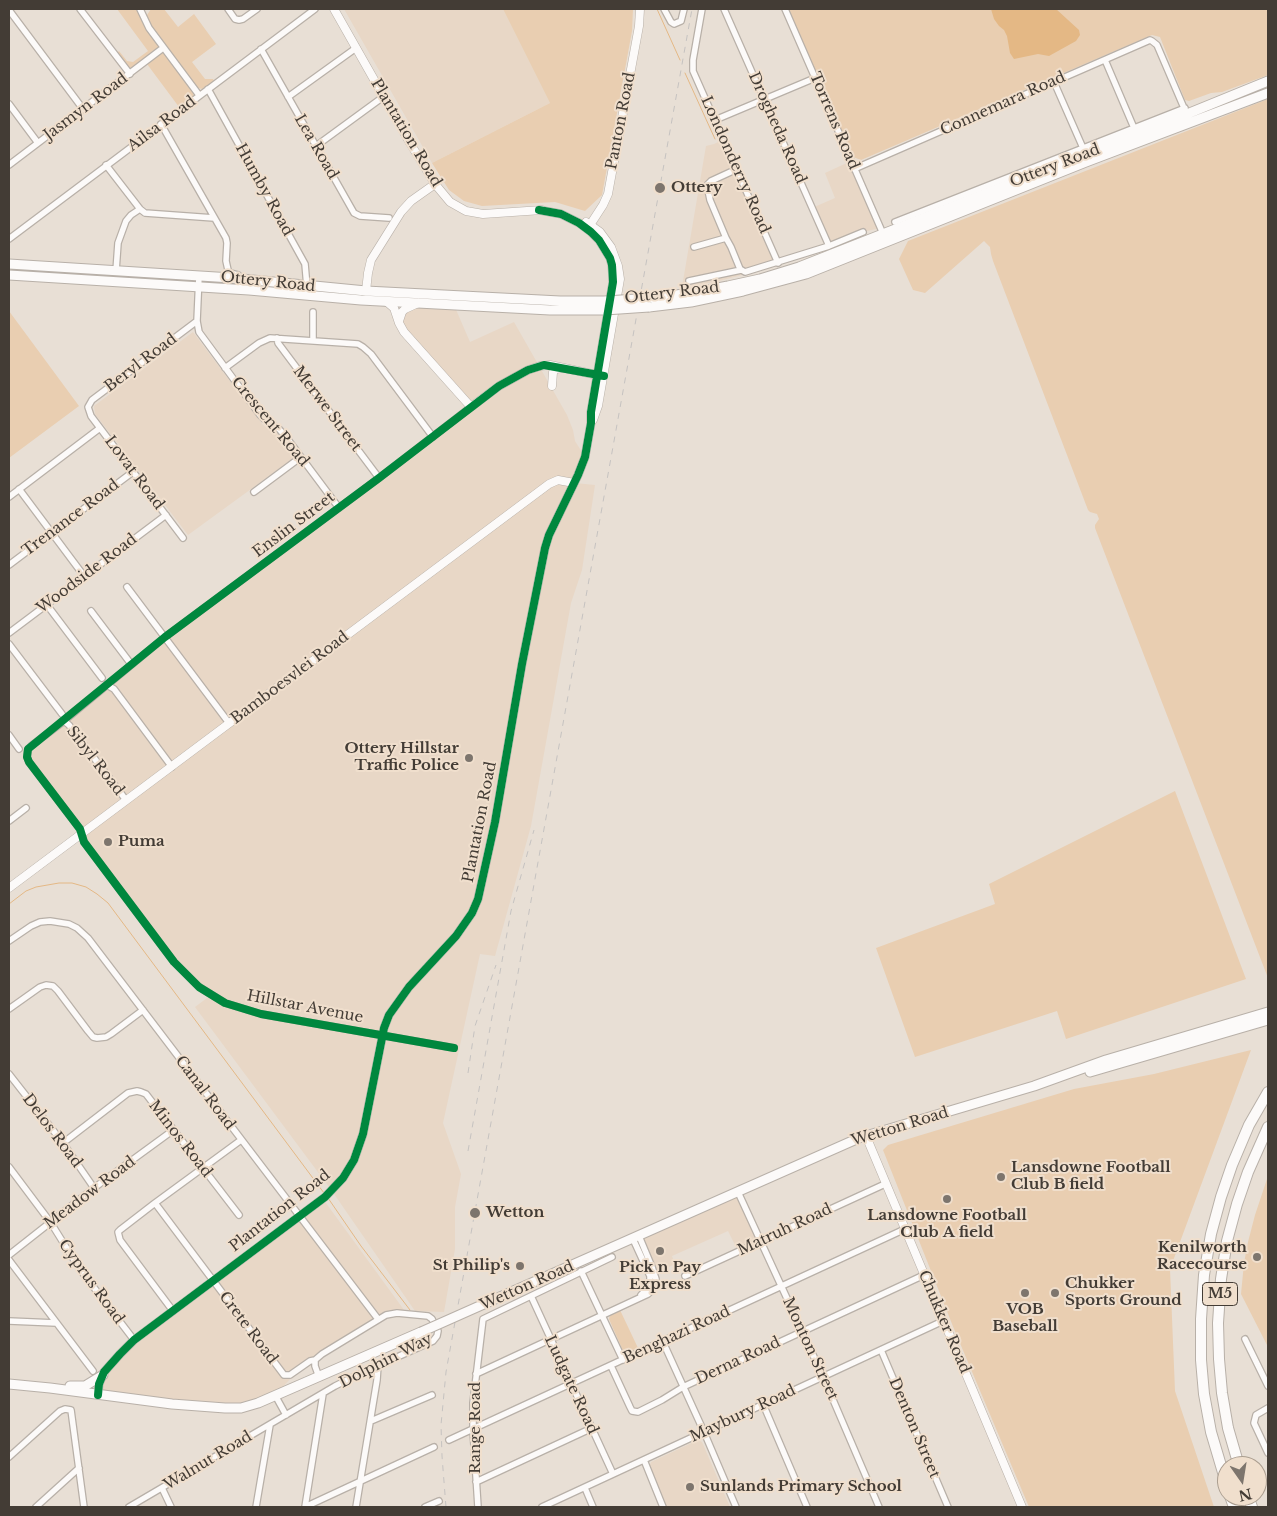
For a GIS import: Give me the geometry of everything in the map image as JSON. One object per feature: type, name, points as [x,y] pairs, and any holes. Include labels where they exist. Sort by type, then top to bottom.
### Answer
[{"type":"highway","name":"M5","points":[[1218,1456],[1211,1432],[1204,1394],[1201,1360],[1204,1275],[1211,1234],[1227,1181],[1249,1125],[1268,1092]]},
{"type":"highway","name":"M5","points":[[1236,1456],[1228,1428],[1219,1359],[1218,1322],[1221,1279],[1227,1241],[1237,1204],[1248,1172],[1268,1127]]},
{"type":"main road","name":"Ottery Road","points":[[9,264],[257,280],[307,290],[387,302],[550,310],[691,302],[760,287],[811,272],[884,238],[1186,111],[1268,81]]},
{"type":"main road","name":"Ottery Road","points":[[884,238],[1268,93]]},
{"type":"main road","name":"Ottery Road","points":[[9,274],[199,286],[366,291],[560,301],[606,306]]},
{"type":"main road","name":"Wetton Road","points":[[1034,1086],[1106,1060],[1268,1012]]},
{"type":"main road","name":"Wetton Road","points":[[9,1384],[172,1404],[233,1409],[251,1406],[866,1136],[1268,1020]]},
{"type":"main road","points":[[50,1388],[57,1385],[85,1386],[103,1375]]},
{"type":"street","points":[[80,9],[130,74]]},
{"type":"street","points":[[228,9],[239,20],[257,9]]},
{"type":"street","name":"Ailsa Road","points":[[9,239],[314,9]]},
{"type":"street","name":"Plantation Road","points":[[334,9],[435,184],[450,202],[466,211],[477,214],[554,210],[575,216],[588,226]]},
{"type":"street","name":"Panton Road","points":[[588,226],[608,194],[639,26],[640,9]]},
{"type":"street","points":[[664,9],[674,24],[682,18],[684,9]]},
{"type":"street","name":"Londonderry Road","points":[[702,9],[693,67],[778,263]]},
{"type":"street","name":"Drogheda Road","points":[[724,9],[829,246]]},
{"type":"street","name":"Torrens Road","points":[[785,9],[884,238]]},
{"type":"street","points":[[9,10],[83,109]]},
{"type":"street","points":[[143,10],[146,24],[199,95]]},
{"type":"street","name":"Connemara Road","points":[[854,169],[1147,41],[1152,41],[1157,45],[1186,111]]},
{"type":"street","name":"Jasmyn Road","points":[[9,165],[164,48]]},
{"type":"street","points":[[288,97],[356,48]]},
{"type":"street","name":"Lea Road","points":[[261,49],[354,213],[360,216],[389,218]]},
{"type":"street","points":[[1104,60],[1134,128]]},
{"type":"street","points":[[715,120],[815,78]]},
{"type":"street","points":[[1054,82],[1083,148]]},
{"type":"street","name":"Humby Road","points":[[208,89],[305,264],[307,290]]},
{"type":"street","points":[[316,146],[384,97]]},
{"type":"street","points":[[895,222],[1177,110],[1186,111],[1188,117],[1191,118],[1240,100],[1247,101]]},
{"type":"street","points":[[9,104],[38,143]]},
{"type":"street","points":[[162,124],[226,240],[226,261],[230,273],[257,280]]},
{"type":"street","points":[[106,165],[143,212],[148,214],[214,218]]},
{"type":"street","points":[[737,169],[711,181],[707,186],[720,225],[741,270]]},
{"type":"street","points":[[366,291],[369,265],[401,212],[410,201],[435,184]]},
{"type":"street","points":[[420,194],[435,193],[450,202]]},
{"type":"street","points":[[116,271],[118,243],[126,221],[140,209]]},
{"type":"street","name":"Plantation Road","points":[[98,1395],[99,1384],[103,1375],[114,1360],[134,1340],[332,1191],[348,1172],[363,1134],[387,1018],[408,987],[462,929],[472,913],[480,891],[495,822],[519,682],[545,548],[549,535],[585,457],[591,423],[598,406],[600,375],[619,290],[620,272],[617,260],[608,242],[600,232],[561,214],[539,210]]},
{"type":"street","points":[[575,216],[588,217],[597,213]]},
{"type":"street","points":[[689,281],[741,270],[746,272],[778,263],[829,246],[863,232]]},
{"type":"street","points":[[694,247],[726,238]]},
{"type":"street","points":[[212,277],[222,271],[226,261]]},
{"type":"street","name":"Crescent Road","points":[[199,276],[199,332],[260,415],[279,429],[339,508]]},
{"type":"street","points":[[387,302],[394,308],[404,332],[471,407]]},
{"type":"street","points":[[399,323],[405,308],[418,303]]},
{"type":"street","points":[[313,312],[314,341]]},
{"type":"street","name":"Beryl Road","points":[[88,407],[92,400],[198,321]]},
{"type":"street","points":[[225,368],[265,340],[277,338],[352,343],[363,346],[433,437]]},
{"type":"street","name":"Merwe Street","points":[[277,338],[278,343],[379,478]]},
{"type":"street","name":"Enslin Street","points":[[28,759],[28,749],[31,746],[165,637],[499,386],[528,370],[544,365],[600,375]]},
{"type":"street","points":[[552,386],[553,372],[556,369],[562,368]]},
{"type":"street","name":"Lovat Road","points":[[88,407],[89,412],[100,428],[183,538]]},
{"type":"street","points":[[9,497],[100,428]]},
{"type":"street","points":[[254,492],[301,457]]},
{"type":"street","name":"Trenance Road","points":[[9,565],[134,471]]},
{"type":"street","name":"Bamboesvlei Road","points":[[9,888],[549,484],[558,480],[574,483]]},
{"type":"street","points":[[19,489],[84,576]]},
{"type":"street","name":"Woodside Road","points":[[9,633],[166,515]]},
{"type":"street","points":[[127,587],[229,723]]},
{"type":"street","points":[[46,605],[102,678]]},
{"type":"street","points":[[91,611],[131,664]]},
{"type":"street","name":"Sibyl Road","points":[[9,644],[62,714]]},
{"type":"street","points":[[107,685],[114,689],[172,767]]},
{"type":"street","name":"Sibyl Road","points":[[64,721],[126,800]]},
{"type":"street","points":[[9,735],[20,749]]},
{"type":"street","name":"Hillstar Avenue","points":[[28,759],[80,829],[84,842],[174,962],[199,987],[225,1002],[283,1019],[454,1048]]},
{"type":"street","points":[[9,821],[26,808]]},
{"type":"street","name":"Canal Road","points":[[9,941],[23,930],[40,922],[56,921],[77,928],[88,938],[378,1319]]},
{"type":"street","points":[[9,1009],[40,987],[52,986],[58,991],[93,1037],[97,1038],[106,1037],[111,1034],[143,1010]]},
{"type":"street","name":"Delos Road","points":[[9,1074],[63,1143],[94,1188]]},
{"type":"street","name":"Minos Road","points":[[63,1143],[128,1093],[132,1091],[146,1094],[172,1131],[239,1215]]},
{"type":"street","name":"Meadow Road","points":[[9,1255],[94,1188],[172,1131]]},
{"type":"street","name":"Chukker Road","points":[[866,1136],[1022,1507]]},
{"type":"street","points":[[173,1311],[118,1235],[120,1230],[154,1203],[241,1140]]},
{"type":"street","name":"Cyprus Road","points":[[9,1167],[51,1223],[79,1268],[134,1340]]},
{"type":"street","name":"Matruh Road","points":[[685,1276],[885,1184]]},
{"type":"street","name":"Monton Street","points":[[738,1192],[823,1377],[879,1507]]},
{"type":"street","name":"Crete Road","points":[[154,1203],[280,1371],[286,1376],[290,1376],[310,1361],[315,1360]]},
{"type":"street","name":"Benghazi Road","points":[[449,1440],[904,1230]]},
{"type":"street","points":[[476,1374],[648,1294],[653,1289],[656,1279],[636,1238]]},
{"type":"street","points":[[531,1296],[612,1257]]},
{"type":"street","points":[[9,1260],[93,1371]]},
{"type":"street","points":[[582,1271],[624,1360]]},
{"type":"street","name":"Derna Road","points":[[611,1366],[630,1407],[635,1412],[639,1411],[683,1387],[924,1275]]},
{"type":"street","name":"Range Road","points":[[478,1507],[472,1403],[483,1319],[531,1296]]},
{"type":"street","name":"Ludgate Road","points":[[531,1296],[613,1474]]},
{"type":"street","name":"Dolphin Way","points":[[286,1415],[357,1375],[433,1341],[437,1338],[438,1331],[432,1319],[428,1316],[392,1314],[378,1319],[315,1360],[319,1377]]},
{"type":"street","points":[[9,1321],[56,1323]]},
{"type":"street","name":"Maybury Road","points":[[542,1507],[943,1321]]},
{"type":"street","points":[[1245,1339],[1268,1386]]},
{"type":"street","points":[[663,1342],[736,1507]]},
{"type":"street","name":"Denton Street","points":[[881,1350],[948,1507]]},
{"type":"street","points":[[356,1507],[371,1421],[378,1365]]},
{"type":"street","points":[[305,1507],[323,1394]]},
{"type":"street","points":[[371,1421],[432,1394]]},
{"type":"street","points":[[275,1396],[286,1415]]},
{"type":"street","points":[[763,1404],[807,1507]]},
{"type":"street","points":[[1268,1408],[1256,1415],[1254,1423],[1268,1453]]},
{"type":"street","points":[[9,1457],[60,1411],[71,1410],[84,1507]]},
{"type":"street","name":"Walnut Road","points":[[130,1507],[286,1415]]},
{"type":"street","points":[[256,1507],[270,1425]]},
{"type":"street","points":[[476,1482],[592,1428]]},
{"type":"street","points":[[305,1507],[434,1447]]},
{"type":"street","points":[[644,1460],[664,1507]]},
{"type":"street","points":[[36,1507],[79,1468]]},
{"type":"street","points":[[162,1488],[171,1507]]},
{"type":"street","points":[[585,1488],[593,1507]]},
{"type":"street","points":[[424,1507],[439,1501]]},
{"type":"shaded area","points":[[117,9],[138,9],[143,24],[158,46],[158,49],[132,68],[128,67],[117,53],[119,51],[127,61],[133,62],[148,51]]},
{"type":"shaded area","points":[[151,9],[164,9],[178,27],[194,14],[216,44],[192,62],[205,79],[213,79],[214,81],[203,89],[197,88],[151,27],[147,15]]},
{"type":"shaded area","points":[[344,9],[503,9],[550,103],[432,163]]},
{"type":"shaded area","points":[[503,9],[633,9],[632,31],[602,195],[585,211],[555,202],[482,206],[464,201],[449,190],[432,163],[550,103]]},
{"type":"shaded area","points":[[788,9],[1268,9],[1268,75],[1222,92],[1211,93],[1189,101],[1185,100],[1160,37],[1152,35],[861,160],[853,157]]},
{"type":"shaded area","points":[[991,9],[1056,9],[1079,30],[1080,35],[1076,41],[1049,56],[1038,54],[1014,59],[1010,53],[1007,36],[994,19]]},
{"type":"shaded area","points":[[163,53],[194,93],[193,97],[179,107],[147,64]]},
{"type":"shaded area","points":[[1268,99],[1268,978],[1095,528],[1099,519],[1097,514],[1088,510],[993,261],[990,247],[984,241],[925,293],[913,290],[899,259],[908,241]]},
{"type":"shaded area","points":[[724,139],[778,263],[773,267],[715,282],[682,287],[706,146]]},
{"type":"shaded area","points":[[851,161],[880,228],[863,232],[829,246],[812,208],[835,198],[825,173]]},
{"type":"shaded area","points":[[454,305],[470,342],[514,322],[567,415],[575,441],[585,457],[575,483],[595,485],[582,570],[571,603],[531,826],[495,956],[480,954],[443,1123],[461,1174],[455,1207],[455,1249],[444,1312],[415,1311],[332,1191],[195,1007],[211,995],[191,980],[27,760],[29,747],[131,665],[471,408],[399,323],[410,306]]},
{"type":"shaded area","points":[[9,311],[79,406],[9,458]]},
{"type":"shaded area","points":[[193,332],[263,425],[277,433],[295,457],[188,535],[95,414],[94,406]]},
{"type":"shaded area","points":[[1175,791],[1246,979],[1066,1039],[1057,1011],[915,1057],[876,948],[995,904],[989,884]]},
{"type":"shaded area","name":"Chukker Sports Ground","points":[[1251,1050],[1170,1269],[1175,1391],[1214,1507],[1029,1507],[954,1329],[883,1150],[888,1145],[1074,1089],[1154,1074]]},
{"type":"shaded area","name":"Kenilworth Racecourse","points":[[1268,1176],[1268,1347],[1241,1294],[1248,1242]]},
{"type":"shaded area","points":[[738,1192],[760,1241],[738,1251],[728,1231],[672,1256],[675,1264],[655,1274],[639,1236]]},
{"type":"shaded area","points":[[323,1199],[407,1314],[381,1317],[294,1375],[275,1395],[251,1406],[98,1395],[99,1384],[120,1354]]},
{"type":"shaded area","points":[[620,1310],[638,1348],[628,1352],[623,1351],[609,1319],[610,1315]]},
{"type":"shaded area","name":"Sunlands Primary School","points":[[698,1440],[702,1442],[730,1507],[666,1507],[649,1467],[651,1462]]},
{"type":"waterway","points":[[657,9],[680,60]]},
{"type":"waterway","points":[[685,73],[715,139]]},
{"type":"waterway","points":[[9,904],[26,891],[36,887],[59,883],[72,883],[86,887],[108,903],[324,1193]]},
{"type":"waterway","points":[[328,1198],[361,1246],[410,1310]]},
{"type":"railway","points":[[446,1507],[441,1425],[446,1372],[692,9]]},
{"type":"railway","points":[[468,1151],[511,911],[534,830]]},
{"type":"railway","points":[[468,1073],[475,1026],[496,965]]},
{"type":"cycle path","points":[[98,1395],[99,1384],[104,1372],[134,1340],[325,1197],[343,1178],[354,1160],[363,1134],[384,1028],[389,1015],[409,987],[456,936],[472,913],[478,899],[495,822],[522,664],[545,548],[549,535],[585,457],[613,282],[610,258],[599,240],[591,232],[579,223],[561,214],[539,210]]},
{"type":"cycle path","points":[[454,1048],[261,1014],[225,1003],[199,987],[174,962],[84,842],[80,829],[29,762],[27,757],[28,749],[165,637],[499,386],[528,370],[544,365],[604,376]]},
{"type":"place","name":"Ottery","points":[[660,188]]},
{"type":"place","name":"Ottery Hillstar Traffic Police","points":[[469,758]]},
{"type":"place","name":"Puma","points":[[108,842]]},
{"type":"place","name":"Lansdowne Football Club B field","points":[[1001,1177]]},
{"type":"place","name":"Lansdowne Football Club A field","points":[[947,1199]]},
{"type":"place","name":"Wetton","points":[[475,1213]]},
{"type":"place","name":"Pick n Pay Express","points":[[660,1251]]},
{"type":"place","name":"Kenilworth Racecourse","points":[[1257,1257]]},
{"type":"place","name":"St Philip's","points":[[520,1266]]},
{"type":"place","name":"VOB Baseball","points":[[1025,1293]]},
{"type":"place","name":"Chukker Sports Ground","points":[[1055,1293]]},
{"type":"place","name":"Sunlands Primary School","points":[[690,1487]]}]
